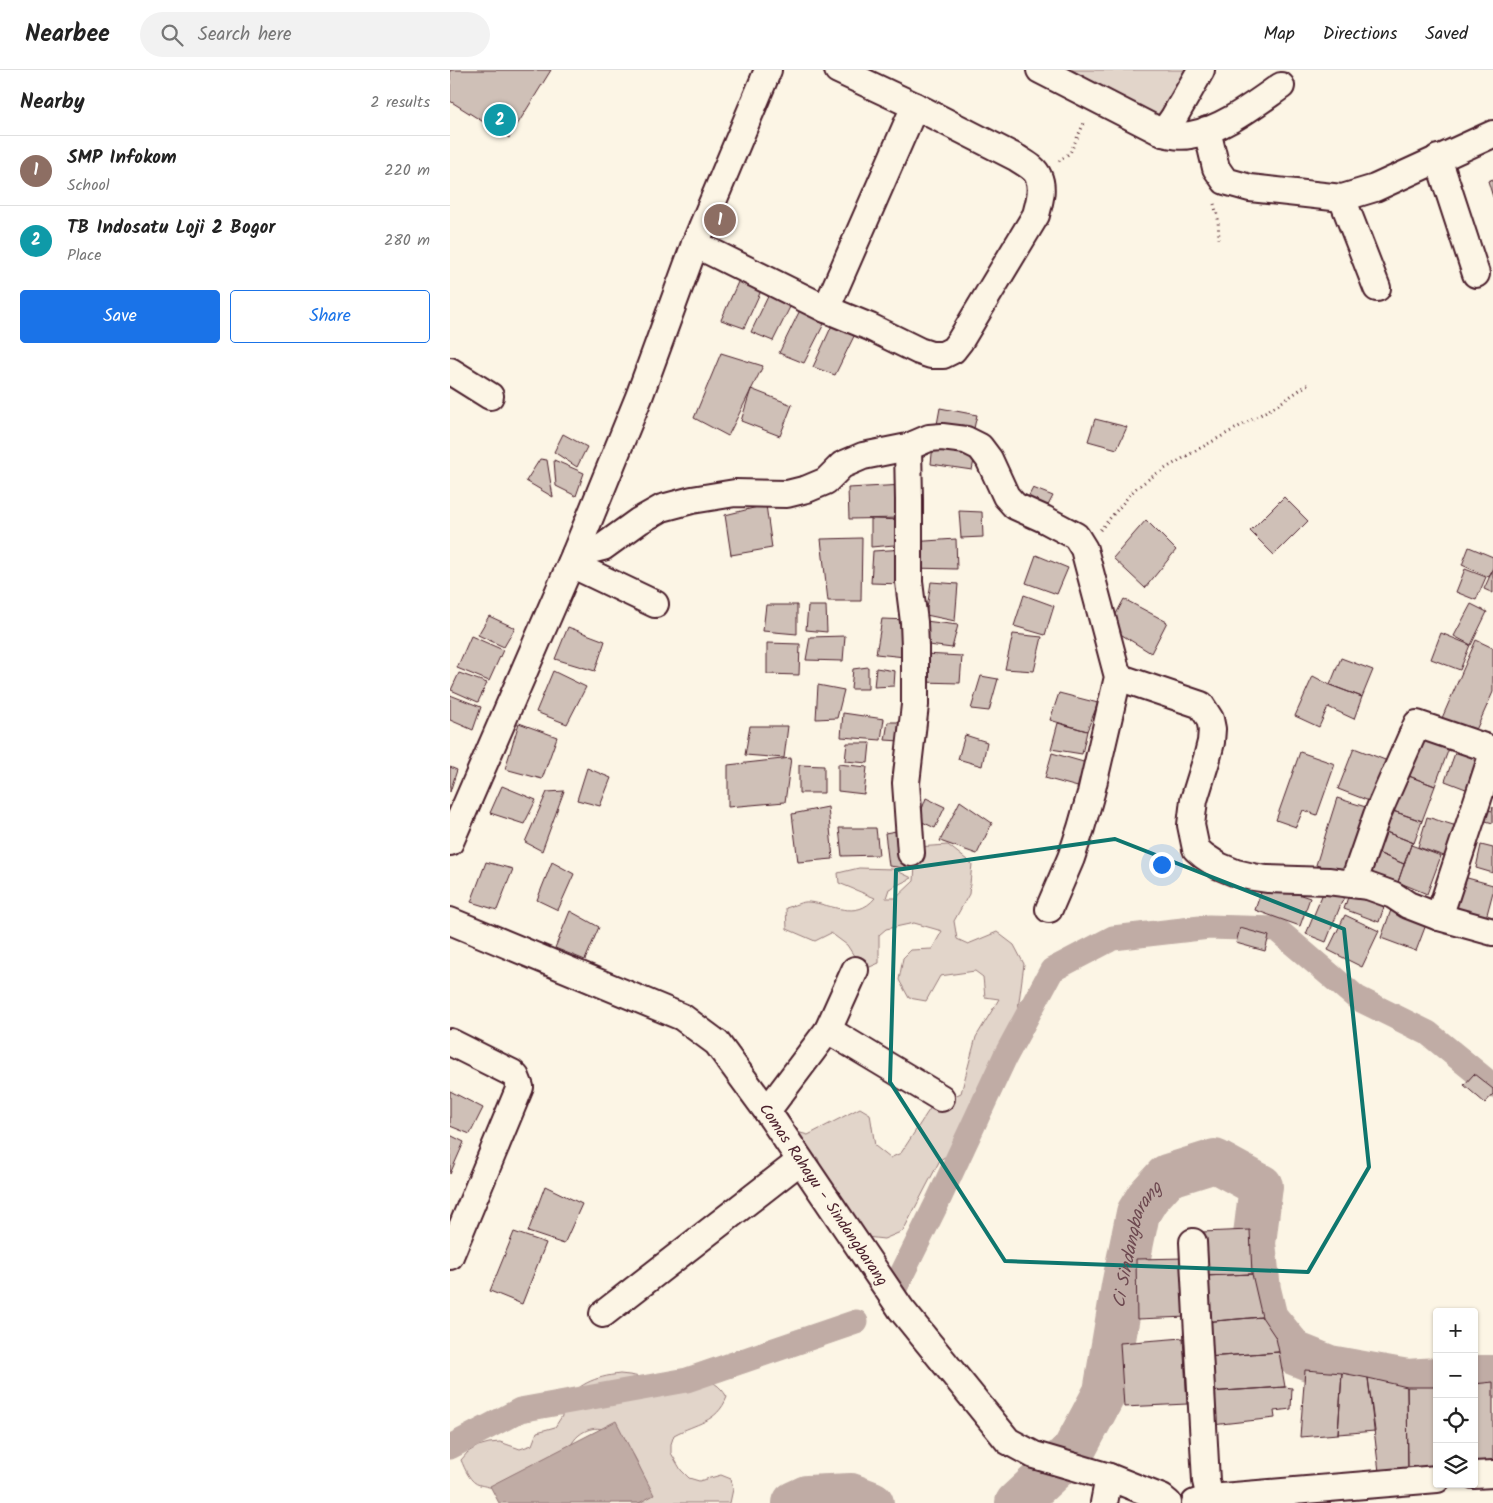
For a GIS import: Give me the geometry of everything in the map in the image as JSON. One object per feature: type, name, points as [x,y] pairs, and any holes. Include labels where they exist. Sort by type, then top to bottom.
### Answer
[{"type":"street","points":[[450,842],[573,559],[639,397],[695,244],[768,70]]},
{"type":"street","points":[[695,244],[826,309],[919,351],[931,355],[943,355],[953,350],[1036,215],[1040,199],[1038,175],[1031,167],[1017,158],[915,106],[838,70]]},
{"type":"street","points":[[1040,70],[1163,133],[1177,136],[1190,135],[1207,130],[1234,116],[1281,86]]},
{"type":"street","points":[[1163,133],[1201,70]]},
{"type":"street","points":[[826,309],[915,106]]},
{"type":"street","points":[[1207,130],[1216,168],[1225,181],[1250,188],[1342,198],[1375,188],[1493,134]]},
{"type":"street","points":[[1438,158],[1476,274]]},
{"type":"street","points":[[1342,198],[1377,288]]},
{"type":"street","points":[[450,371],[490,396]]},
{"type":"street","points":[[573,559],[603,547],[639,521],[662,508],[692,500],[735,493],[787,494],[807,489],[826,480],[842,465],[863,456],[908,447],[929,438],[955,438],[974,443],[980,447],[986,453],[1006,496],[1015,506],[1076,536],[1084,549],[1118,677],[1091,794],[1081,828],[1071,858],[1049,909]]},
{"type":"street","points":[[908,447],[910,500],[909,582],[915,647],[914,705],[906,783],[911,852]]},
{"type":"street","points":[[573,559],[655,604]]},
{"type":"street","points":[[1118,677],[1202,706],[1210,719],[1212,729],[1211,742],[1194,800],[1191,825],[1196,848],[1218,866],[1236,873],[1267,879],[1328,881],[1368,886],[1393,895],[1408,905],[1439,917],[1493,932]]},
{"type":"street","points":[[1353,884],[1377,815],[1417,724],[1493,751],[1439,917]]},
{"type":"street","name":"Comas Rahayu - Sindangbarang","points":[[450,922],[682,1017],[717,1043],[766,1111],[901,1310],[1008,1441],[1034,1455],[1100,1474],[1162,1498],[1168,1503]]},
{"type":"street","points":[[766,1111],[828,1030],[855,970]]},
{"type":"street","points":[[828,1030],[941,1098]]},
{"type":"street","points":[[450,1042],[512,1073],[520,1087],[450,1256]]},
{"type":"street","points":[[603,1314],[800,1162]]},
{"type":"street","points":[[1193,1242],[1206,1481],[1203,1500],[1433,1478]]},
{"type":"street","points":[[1100,1474],[1104,1503]]},
{"type":"street","points":[[1478,1475],[1493,1474]]},
{"type":"path","points":[[1038,175],[1070,153],[1096,98]]},
{"type":"path","points":[[1084,549],[1135,489],[1156,474],[1276,406],[1310,382]]},
{"type":"highlighted area","points":[[1115,839],[1344,929],[1369,1167],[1308,1272],[1005,1261],[890,1082],[896,870]]},
{"type":"shaded area","points":[[1072,70],[1191,70],[1168,112],[1158,117]]},
{"type":"shaded area","points":[[948,845],[972,864],[969,894],[954,921],[957,939],[968,944],[997,932],[1014,945],[1024,964],[1011,1062],[998,1095],[956,1150],[940,1160],[903,1231],[884,1239],[866,1237],[833,1214],[818,1158],[782,1134],[781,1114],[787,1114],[797,1132],[808,1135],[860,1108],[870,1114],[875,1146],[890,1158],[901,1153],[931,1107],[961,1093],[976,1037],[999,999],[985,997],[983,977],[975,971],[940,976],[926,1001],[909,998],[899,980],[903,958],[911,950],[932,949],[942,931],[914,923],[886,929],[879,935],[879,963],[863,970],[847,945],[831,933],[815,941],[787,929],[786,908],[806,902],[852,910],[868,905],[875,898],[839,883],[838,873],[859,868],[893,869],[912,878],[889,889],[886,898],[896,898],[914,881],[916,847]]},
{"type":"shaded area","points":[[620,1374],[632,1375],[643,1379],[654,1389],[661,1392],[703,1381],[715,1384],[721,1389],[727,1397],[723,1406],[712,1417],[674,1435],[671,1453],[681,1470],[689,1478],[699,1481],[721,1475],[731,1479],[733,1489],[730,1503],[620,1503],[642,1475],[634,1455],[619,1437],[610,1431],[600,1428],[590,1429],[579,1435],[566,1455],[557,1463],[499,1491],[476,1484],[468,1475],[461,1460],[468,1452],[478,1446],[489,1443],[500,1442],[520,1449],[532,1445],[537,1432],[555,1427],[562,1416],[561,1405],[580,1387],[602,1377]]},
{"type":"shaded area","points":[[616,1421],[654,1495],[639,1503],[499,1503],[490,1486]]},
{"type":"building","points":[[450,70],[551,70],[509,138],[450,101]]},
{"type":"building","points":[[1493,179],[1493,197],[1488,181]]},
{"type":"building","points":[[742,273],[765,282],[744,328],[721,320]]},
{"type":"building","points":[[773,286],[795,297],[773,341],[751,332]]},
{"type":"building","points":[[801,308],[828,316],[804,363],[779,353]]},
{"type":"building","points":[[833,323],[857,330],[835,375],[813,367]]},
{"type":"building","points":[[721,353],[763,366],[728,436],[694,418]]},
{"type":"building","points":[[751,389],[792,405],[780,436],[741,421]]},
{"type":"building","points":[[940,408],[977,415],[972,437],[936,430]]},
{"type":"building","points":[[1095,419],[1127,427],[1117,449],[1088,441]]},
{"type":"building","points":[[563,434],[587,447],[577,467],[554,452]]},
{"type":"building","points":[[933,444],[976,450],[972,470],[931,464]]},
{"type":"building","points":[[540,459],[547,460],[553,497],[526,481]]},
{"type":"building","points":[[554,460],[584,473],[576,496],[556,486]]},
{"type":"building","points":[[904,485],[901,518],[849,519],[848,488]]},
{"type":"building","points":[[1033,488],[1053,496],[1043,515],[1024,505]]},
{"type":"building","points":[[1284,497],[1308,521],[1274,555],[1250,531]]},
{"type":"building","points":[[766,505],[772,548],[731,555],[725,515]]},
{"type":"building","points":[[959,511],[982,512],[983,537],[961,538]]},
{"type":"building","points":[[871,519],[906,520],[906,544],[871,547]]},
{"type":"building","points":[[1146,520],[1176,550],[1145,588],[1113,558]]},
{"type":"building","points":[[862,538],[861,601],[828,601],[821,539]]},
{"type":"building","points":[[956,539],[957,569],[911,568],[911,542]]},
{"type":"building","points":[[1469,547],[1493,557],[1493,567],[1489,577],[1462,565]]},
{"type":"building","points":[[905,549],[904,584],[871,583],[873,551]]},
{"type":"building","points":[[1036,555],[1068,568],[1057,594],[1026,583]]},
{"type":"building","points":[[1465,569],[1486,577],[1476,600],[1456,592]]},
{"type":"building","points":[[1493,569],[1493,593],[1484,589]]},
{"type":"building","points":[[931,582],[958,584],[955,621],[926,615]]},
{"type":"building","points":[[1024,595],[1054,606],[1045,635],[1014,626]]},
{"type":"building","points":[[1124,599],[1167,622],[1151,653],[1109,627]]},
{"type":"building","points":[[1471,604],[1487,612],[1471,645],[1454,636]]},
{"type":"building","points":[[766,605],[797,605],[797,634],[763,631]]},
{"type":"building","points":[[808,606],[826,606],[827,632],[806,630]]},
{"type":"building","points":[[489,616],[515,628],[504,647],[478,635]]},
{"type":"building","points":[[882,619],[912,620],[905,657],[876,654]]},
{"type":"building","points":[[925,621],[958,625],[952,648],[921,644]]},
{"type":"building","points":[[568,627],[605,641],[595,671],[555,659]]},
{"type":"building","points":[[1441,633],[1470,645],[1460,670],[1431,659]]},
{"type":"building","points":[[1013,634],[1042,637],[1034,671],[1005,669]]},
{"type":"building","points":[[471,636],[503,650],[489,681],[457,668]]},
{"type":"building","points":[[845,636],[843,661],[806,660],[810,637]]},
{"type":"building","points":[[1476,640],[1493,648],[1493,692],[1472,739],[1439,725]]},
{"type":"building","points":[[767,643],[800,644],[799,675],[767,674]]},
{"type":"building","points":[[924,654],[962,656],[960,683],[922,682]]},
{"type":"building","points":[[1341,658],[1373,670],[1362,697],[1330,685]]},
{"type":"building","points":[[868,667],[868,689],[851,689],[853,669]]},
{"type":"building","points":[[876,668],[895,671],[894,686],[874,687]]},
{"type":"building","points":[[553,671],[586,687],[567,724],[536,712]]},
{"type":"building","points":[[459,673],[487,683],[478,702],[451,690]]},
{"type":"building","points":[[981,676],[998,679],[989,711],[971,709]]},
{"type":"building","points":[[1313,676],[1330,685],[1362,697],[1354,719],[1328,707],[1319,727],[1295,716]]},
{"type":"building","points":[[818,685],[844,690],[837,718],[816,719]]},
{"type":"building","points":[[1059,693],[1098,703],[1087,731],[1050,720]]},
{"type":"building","points":[[450,695],[481,707],[473,730],[450,720]]},
{"type":"building","points":[[843,713],[884,719],[881,740],[841,737]]},
{"type":"building","points":[[888,722],[903,722],[900,741],[885,740]]},
{"type":"building","points":[[519,723],[557,737],[542,779],[505,769]]},
{"type":"building","points":[[1058,723],[1087,731],[1082,754],[1051,749]]},
{"type":"building","points":[[750,726],[788,726],[784,758],[745,755]]},
{"type":"building","points":[[1418,730],[1451,743],[1435,786],[1401,773]]},
{"type":"building","points":[[965,735],[987,742],[982,766],[958,759]]},
{"type":"building","points":[[1459,742],[1486,752],[1471,791],[1445,781]]},
{"type":"building","points":[[847,743],[870,743],[868,763],[845,761]]},
{"type":"building","points":[[1354,748],[1393,763],[1377,804],[1338,789]]},
{"type":"building","points":[[1300,752],[1335,764],[1317,815],[1303,810],[1296,827],[1276,820]]},
{"type":"building","points":[[1052,753],[1094,765],[1085,789],[1045,778]]},
{"type":"building","points":[[791,758],[785,802],[728,807],[728,765]]},
{"type":"building","points":[[838,764],[867,767],[864,794],[838,791]]},
{"type":"building","points":[[799,765],[824,766],[824,793],[799,793]]},
{"type":"building","points":[[450,767],[457,770],[450,792]]},
{"type":"building","points":[[587,768],[611,778],[600,806],[577,800]]},
{"type":"building","points":[[1401,773],[1435,786],[1422,821],[1393,811]]},
{"type":"building","points":[[502,786],[536,800],[524,824],[490,813]]},
{"type":"building","points":[[564,791],[542,851],[525,842],[547,792]]},
{"type":"building","points":[[926,798],[945,807],[935,828],[918,820]]},
{"type":"building","points":[[1337,798],[1372,809],[1350,876],[1316,865]]},
{"type":"building","points":[[960,801],[992,823],[977,854],[940,841]]},
{"type":"building","points":[[828,807],[833,859],[798,862],[792,814]]},
{"type":"building","points":[[1493,807],[1493,823],[1478,819],[1481,808],[1492,811]]},
{"type":"building","points":[[1393,811],[1422,821],[1414,843],[1386,832]]},
{"type":"building","points":[[1427,817],[1460,827],[1450,858],[1418,847]]},
{"type":"building","points":[[839,828],[876,828],[879,855],[842,856]]},
{"type":"building","points":[[907,829],[904,868],[889,866],[885,833]]},
{"type":"building","points":[[1386,832],[1414,843],[1411,845],[1404,864],[1378,853]]},
{"type":"building","points":[[1411,845],[1441,856],[1427,894],[1398,882]]},
{"type":"building","points":[[1481,845],[1493,848],[1493,873],[1476,868]]},
{"type":"building","points":[[1378,853],[1404,864],[1398,882],[1370,872]]},
{"type":"building","points":[[486,862],[513,869],[497,910],[471,902]]},
{"type":"building","points":[[552,862],[574,874],[558,910],[537,900]]},
{"type":"building","points":[[1460,876],[1493,885],[1486,918],[1451,909]]},
{"type":"building","points":[[1264,883],[1310,898],[1300,926],[1255,910]]},
{"type":"building","points":[[1326,886],[1345,894],[1326,942],[1306,934]]},
{"type":"building","points":[[1351,888],[1386,901],[1379,922],[1344,909]]},
{"type":"building","points":[[1391,910],[1427,922],[1416,951],[1381,938]]},
{"type":"building","points":[[570,911],[599,927],[585,960],[555,948]]},
{"type":"building","points":[[1345,915],[1379,931],[1362,967],[1328,950]]},
{"type":"building","points":[[1240,928],[1269,936],[1265,951],[1236,943]]},
{"type":"building","points":[[1474,1074],[1493,1089],[1493,1094],[1485,1103],[1464,1085]]},
{"type":"building","points":[[450,1091],[483,1108],[470,1134],[450,1126]]},
{"type":"building","points":[[450,1135],[464,1142],[450,1174]]},
{"type":"building","points":[[545,1186],[582,1204],[564,1244],[528,1232]]},
{"type":"building","points":[[1250,1230],[1252,1274],[1204,1276],[1202,1232]]},
{"type":"building","points":[[514,1232],[546,1243],[522,1304],[490,1291]]},
{"type":"building","points":[[1186,1258],[1187,1317],[1137,1319],[1136,1259]]},
{"type":"building","points":[[1252,1274],[1262,1317],[1203,1322],[1204,1276]]},
{"type":"building","points":[[1262,1317],[1276,1338],[1279,1352],[1206,1357],[1203,1322]]},
{"type":"building","points":[[1183,1338],[1187,1404],[1124,1407],[1120,1343]]},
{"type":"building","points":[[1279,1352],[1285,1387],[1208,1392],[1206,1357]]},
{"type":"building","points":[[1305,1370],[1342,1373],[1338,1434],[1300,1437]]},
{"type":"building","points":[[1342,1373],[1368,1378],[1375,1431],[1338,1434]]},
{"type":"building","points":[[1368,1378],[1407,1387],[1408,1471],[1379,1472]]},
{"type":"building","points":[[1493,1382],[1493,1460],[1478,1462],[1478,1398],[1478,1384]]},
{"type":"building","points":[[1407,1387],[1433,1387],[1433,1468],[1408,1471]]},
{"type":"building","points":[[1292,1388],[1291,1409],[1274,1411],[1275,1418],[1212,1425],[1208,1392]]},
{"type":"waterway","points":[[895,1288],[1005,1057],[1052,970],[1113,938],[1209,927],[1276,929],[1357,998],[1428,1033],[1493,1086]]},
{"type":"waterway","name":"Ci Sindangbarang","points":[[1017,1503],[1074,1450],[1105,1392],[1123,1286],[1138,1213],[1148,1197],[1167,1176],[1215,1161],[1261,1186],[1254,1243],[1259,1290],[1266,1319],[1294,1353],[1329,1367],[1407,1381],[1433,1379]]},
{"type":"waterway","points":[[450,1447],[520,1410],[687,1380],[856,1322]]},
{"type":"waterway","name":"Ci Sindangbarang","points":[[1478,1377],[1493,1377]]},
{"type":"waterway","name":"Ci Sindangbarang","points":[[794,1503],[807,1497],[851,1495],[872,1503]]},
{"type":"place","name":"TB Indosatu Loji 2 Bogor","points":[[500,120]]},
{"type":"place","name":"SMP Infokom","points":[[720,220]]}]
